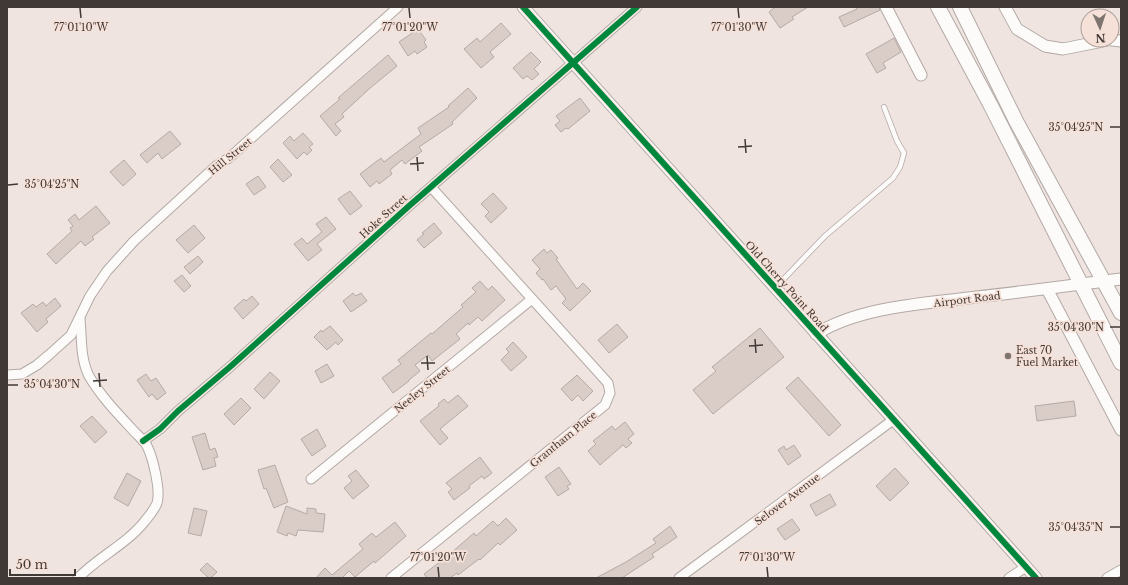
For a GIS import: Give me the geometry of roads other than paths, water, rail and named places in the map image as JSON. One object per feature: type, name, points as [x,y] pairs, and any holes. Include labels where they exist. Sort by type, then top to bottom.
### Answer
[{"type":"highway","points":[[938,7],[990,104],[1121,363]]},
{"type":"highway","points":[[960,7],[1016,121],[1121,313]]},
{"type":"street","name":"Hill Street","points":[[7,375],[22,374],[50,354],[70,335],[100,280],[134,241],[216,166],[229,158],[398,7]]},
{"type":"street","name":"Old Cherry Point Road","points":[[523,7],[1036,578]]},
{"type":"street","name":"Hoke Street","points":[[143,442],[637,7]]},
{"type":"street","points":[[886,7],[921,75]]},
{"type":"street","points":[[1005,7],[1017,29],[1045,46],[1063,49],[1080,46]]},
{"type":"street","name":"Grantham Place","points":[[392,578],[605,406],[610,393],[608,383],[431,187]]},
{"type":"street","name":"Airport Road","points":[[816,334],[836,322],[867,312],[917,304],[1121,279]]},
{"type":"street","points":[[1047,289],[1121,430]]},
{"type":"street","name":"Neeley Street","points":[[311,480],[532,299]]},
{"type":"street","points":[[80,319],[81,348],[85,366],[89,375],[107,401],[147,446],[157,479],[157,503],[145,521],[126,539],[96,561],[81,577]]},
{"type":"street","name":"Selover Avenue","points":[[679,578],[894,420]]},
{"type":"street","points":[[1009,578],[1026,567]]},
{"type":"street","points":[[1107,578],[1121,570]]},
{"type":"lane","points":[[776,287],[825,236],[893,178],[897,172],[904,153],[897,141],[884,107]]},
{"type":"place","name":"East 70 Fuel Market","points":[[1008,356]]}]
